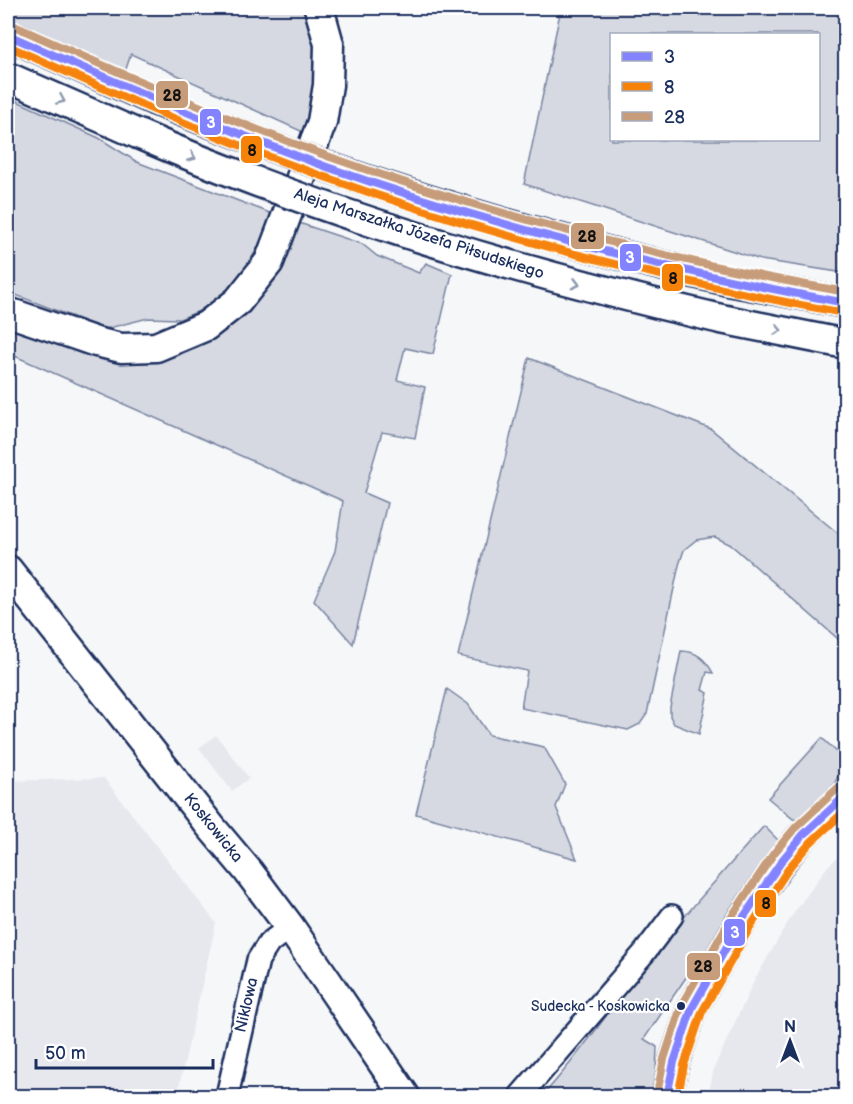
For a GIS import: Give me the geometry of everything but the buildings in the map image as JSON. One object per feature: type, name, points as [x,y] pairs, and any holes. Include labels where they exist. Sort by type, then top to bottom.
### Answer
[{"type":"street","points":[[8,312],[96,342],[121,348],[156,347],[206,326],[238,301],[269,262],[322,122],[328,85],[330,44],[319,8]]},
{"type":"street","points":[[8,35],[154,100],[250,138],[327,167],[453,208],[621,256],[728,281],[846,303]]},
{"type":"street","name":"Aleja Marszałka Józefa Piłsudskiego","points":[[8,76],[202,161],[412,236],[636,299],[846,344]]},
{"type":"street","name":"Koskowicka","points":[[8,570],[248,871],[290,927],[405,1096]]},
{"type":"street","points":[[667,1096],[674,1062],[692,1008],[742,918],[796,843],[846,795]]},
{"type":"street","points":[[520,1096],[644,953],[672,916]]},
{"type":"street","name":"Niklowa","points":[[226,1096],[258,960],[269,943],[290,927]]},
{"type":"shaded area","points":[[8,8],[306,8],[315,31],[318,83],[303,132],[131,54],[125,72],[8,20]]},
{"type":"shaded area","points":[[561,8],[845,8],[845,273],[761,260],[524,184]]},
{"type":"shaded area","points":[[8,97],[99,138],[137,162],[275,215],[243,274],[224,294],[199,311],[180,319],[148,318],[105,329],[8,292]]},
{"type":"shaded area","points":[[299,223],[362,244],[377,256],[419,273],[426,263],[452,274],[433,354],[405,348],[397,380],[425,387],[415,438],[382,432],[364,493],[387,503],[353,644],[314,600],[335,551],[343,501],[8,353],[8,324],[82,354],[149,358],[197,347],[254,303]]},
{"type":"shaded area","points":[[529,358],[711,429],[845,539],[845,645],[731,545],[715,537],[696,540],[684,550],[647,714],[640,724],[628,730],[521,708],[527,671],[458,656]]},
{"type":"shaded area","points":[[681,651],[700,657],[713,673],[707,672],[702,690],[708,693],[699,734],[674,724],[670,716]]},
{"type":"shaded area","points":[[447,689],[468,704],[489,735],[544,747],[565,784],[556,807],[577,859],[416,814]]},
{"type":"shaded area","points":[[216,735],[249,778],[232,791],[199,748]]},
{"type":"shaded area","points":[[822,738],[839,754],[842,769],[834,784],[801,820],[793,819],[768,798]]},
{"type":"shaded area","points":[[104,778],[216,923],[177,1096],[8,1096],[8,781]]},
{"type":"shaded area","points":[[764,826],[781,843],[730,922],[687,976],[644,1039],[657,1047],[655,1096],[542,1096],[576,1056],[662,943]]},
{"type":"shaded area","points":[[845,851],[845,1096],[708,1096],[714,1068],[754,981],[791,917],[828,866]]},
{"type":"transit line","name":"28","points":[[12,25],[210,110],[393,179],[585,235],[715,266],[846,292]]},
{"type":"transit line","name":"3","points":[[8,35],[166,104],[327,167],[391,189],[584,246],[714,277],[846,303]]},
{"type":"transit line","name":"8","points":[[8,46],[124,97],[282,161],[450,219],[646,272],[844,313]]},
{"type":"transit line","name":"28","points":[[657,1094],[664,1059],[682,1004],[734,913],[774,853],[795,828],[839,787]]},
{"type":"transit line","name":"3","points":[[667,1096],[674,1062],[692,1008],[743,918],[783,859],[803,835],[846,795]]},
{"type":"transit line","name":"8","points":[[678,1096],[684,1065],[702,1012],[752,924],[791,865],[811,842],[846,810]]},
{"type":"place","name":"Sudecka - Koskowicka","points":[[681,1006]]}]
